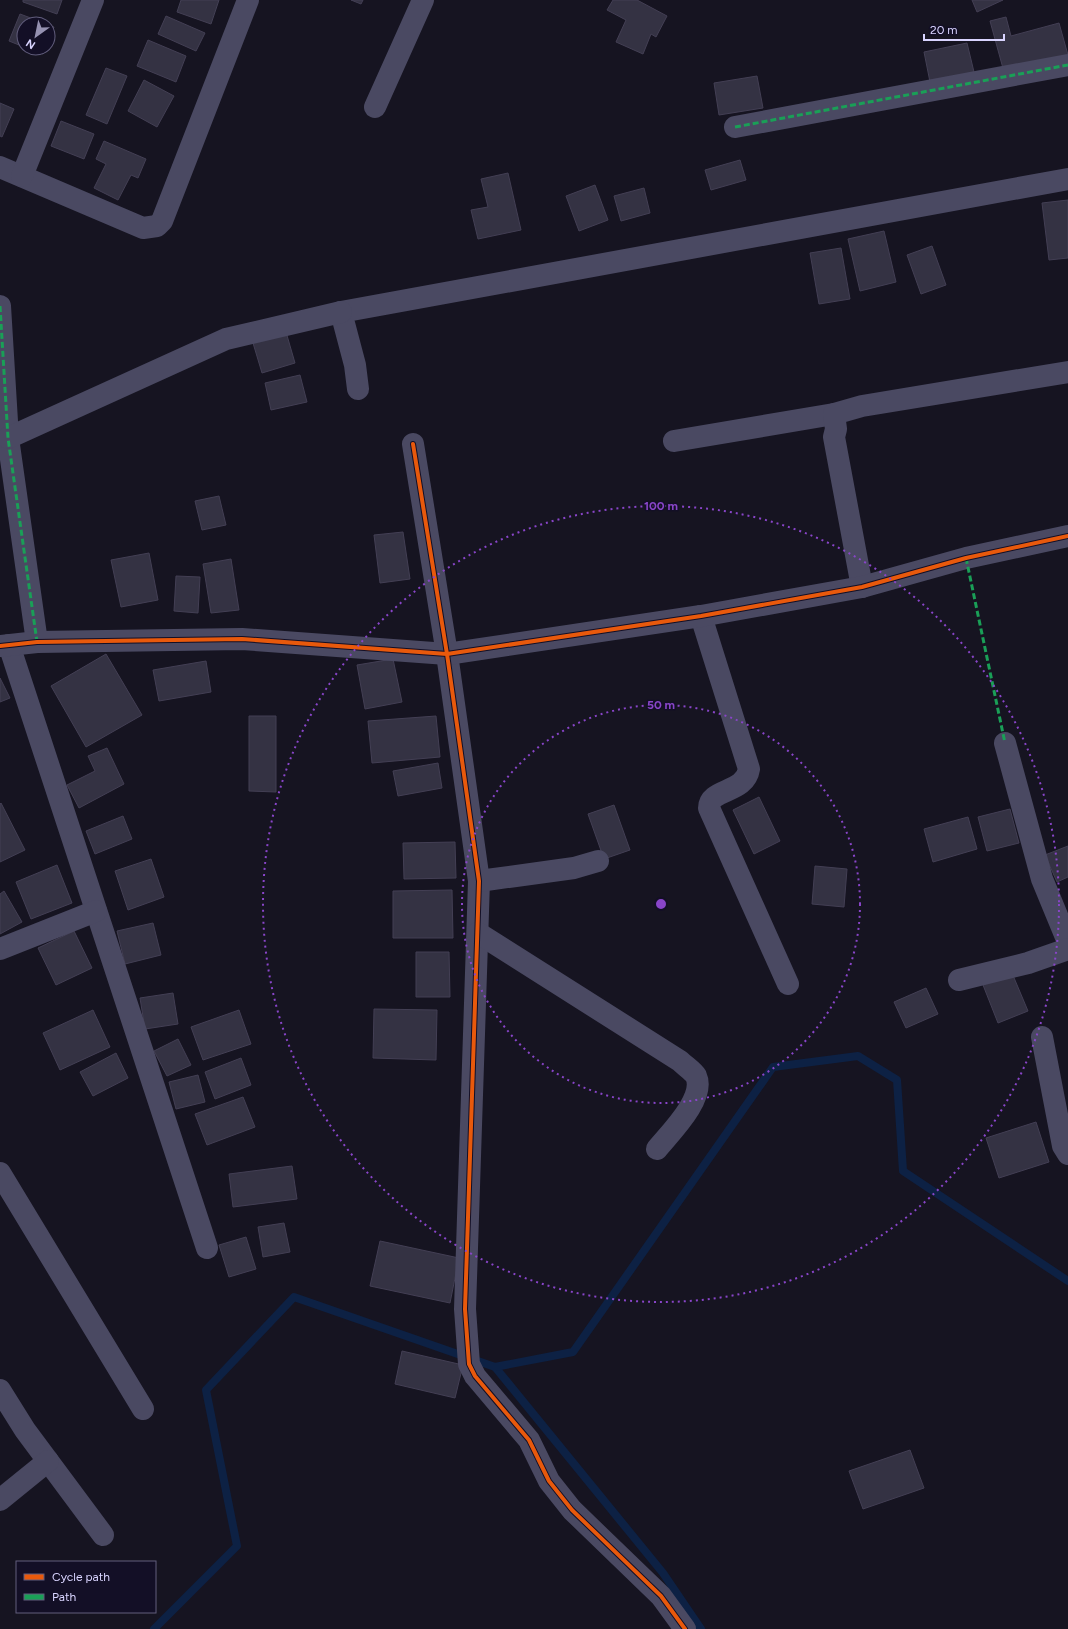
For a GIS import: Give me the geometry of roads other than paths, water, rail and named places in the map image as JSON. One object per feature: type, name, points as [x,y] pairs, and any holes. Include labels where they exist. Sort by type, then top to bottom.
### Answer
[{"type":"street","points":[[22,176],[93,0]]},
{"type":"street","points":[[0,167],[143,228],[157,226],[162,221],[248,0]]},
{"type":"street","points":[[375,108],[423,0]]},
{"type":"street","points":[[734,127],[1068,65]]},
{"type":"street","points":[[8,438],[226,339],[341,312],[1068,179]]},
{"type":"street","points":[[0,306],[8,438],[37,642]]},
{"type":"street","points":[[341,312],[355,365],[358,389]]},
{"type":"street","points":[[674,441],[834,414],[862,406],[1068,372]]},
{"type":"street","points":[[834,414],[836,430],[834,437],[862,588]]},
{"type":"street","points":[[413,444],[447,654],[479,881],[465,1310],[469,1364],[475,1376],[529,1440],[549,1481],[572,1510],[661,1596],[685,1629]]},
{"type":"street","points":[[207,1248],[96,910],[5,646],[37,642],[242,639],[447,654],[701,616],[862,588],[966,558],[1068,536]]},
{"type":"street","points":[[701,616],[749,769],[748,776],[743,783],[715,797],[709,804],[709,808],[788,984]]},
{"type":"street","points":[[1005,743],[1042,879],[1068,942]]},
{"type":"street","points":[[479,881],[574,868],[598,860]]},
{"type":"street","points":[[0,949],[96,910]]},
{"type":"street","points":[[478,933],[680,1061],[695,1075],[698,1082],[695,1099],[679,1122],[657,1148]]},
{"type":"street","points":[[959,980],[1028,963],[1068,949]]},
{"type":"street","points":[[1042,1037],[1063,1146],[1068,1154]]},
{"type":"street","points":[[0,1173],[143,1409]]},
{"type":"street","points":[[0,1390],[25,1430],[103,1536]]},
{"type":"street","points":[[0,1407],[25,1430]]},
{"type":"street","points":[[0,1500],[48,1461]]},
{"type":"waterway","points":[[154,1629],[237,1546],[206,1390],[294,1297],[495,1367],[573,1352],[773,1067],[858,1056],[897,1080],[903,1171],[1068,1281]]},
{"type":"waterway","points":[[495,1367],[663,1573],[701,1629]]}]
